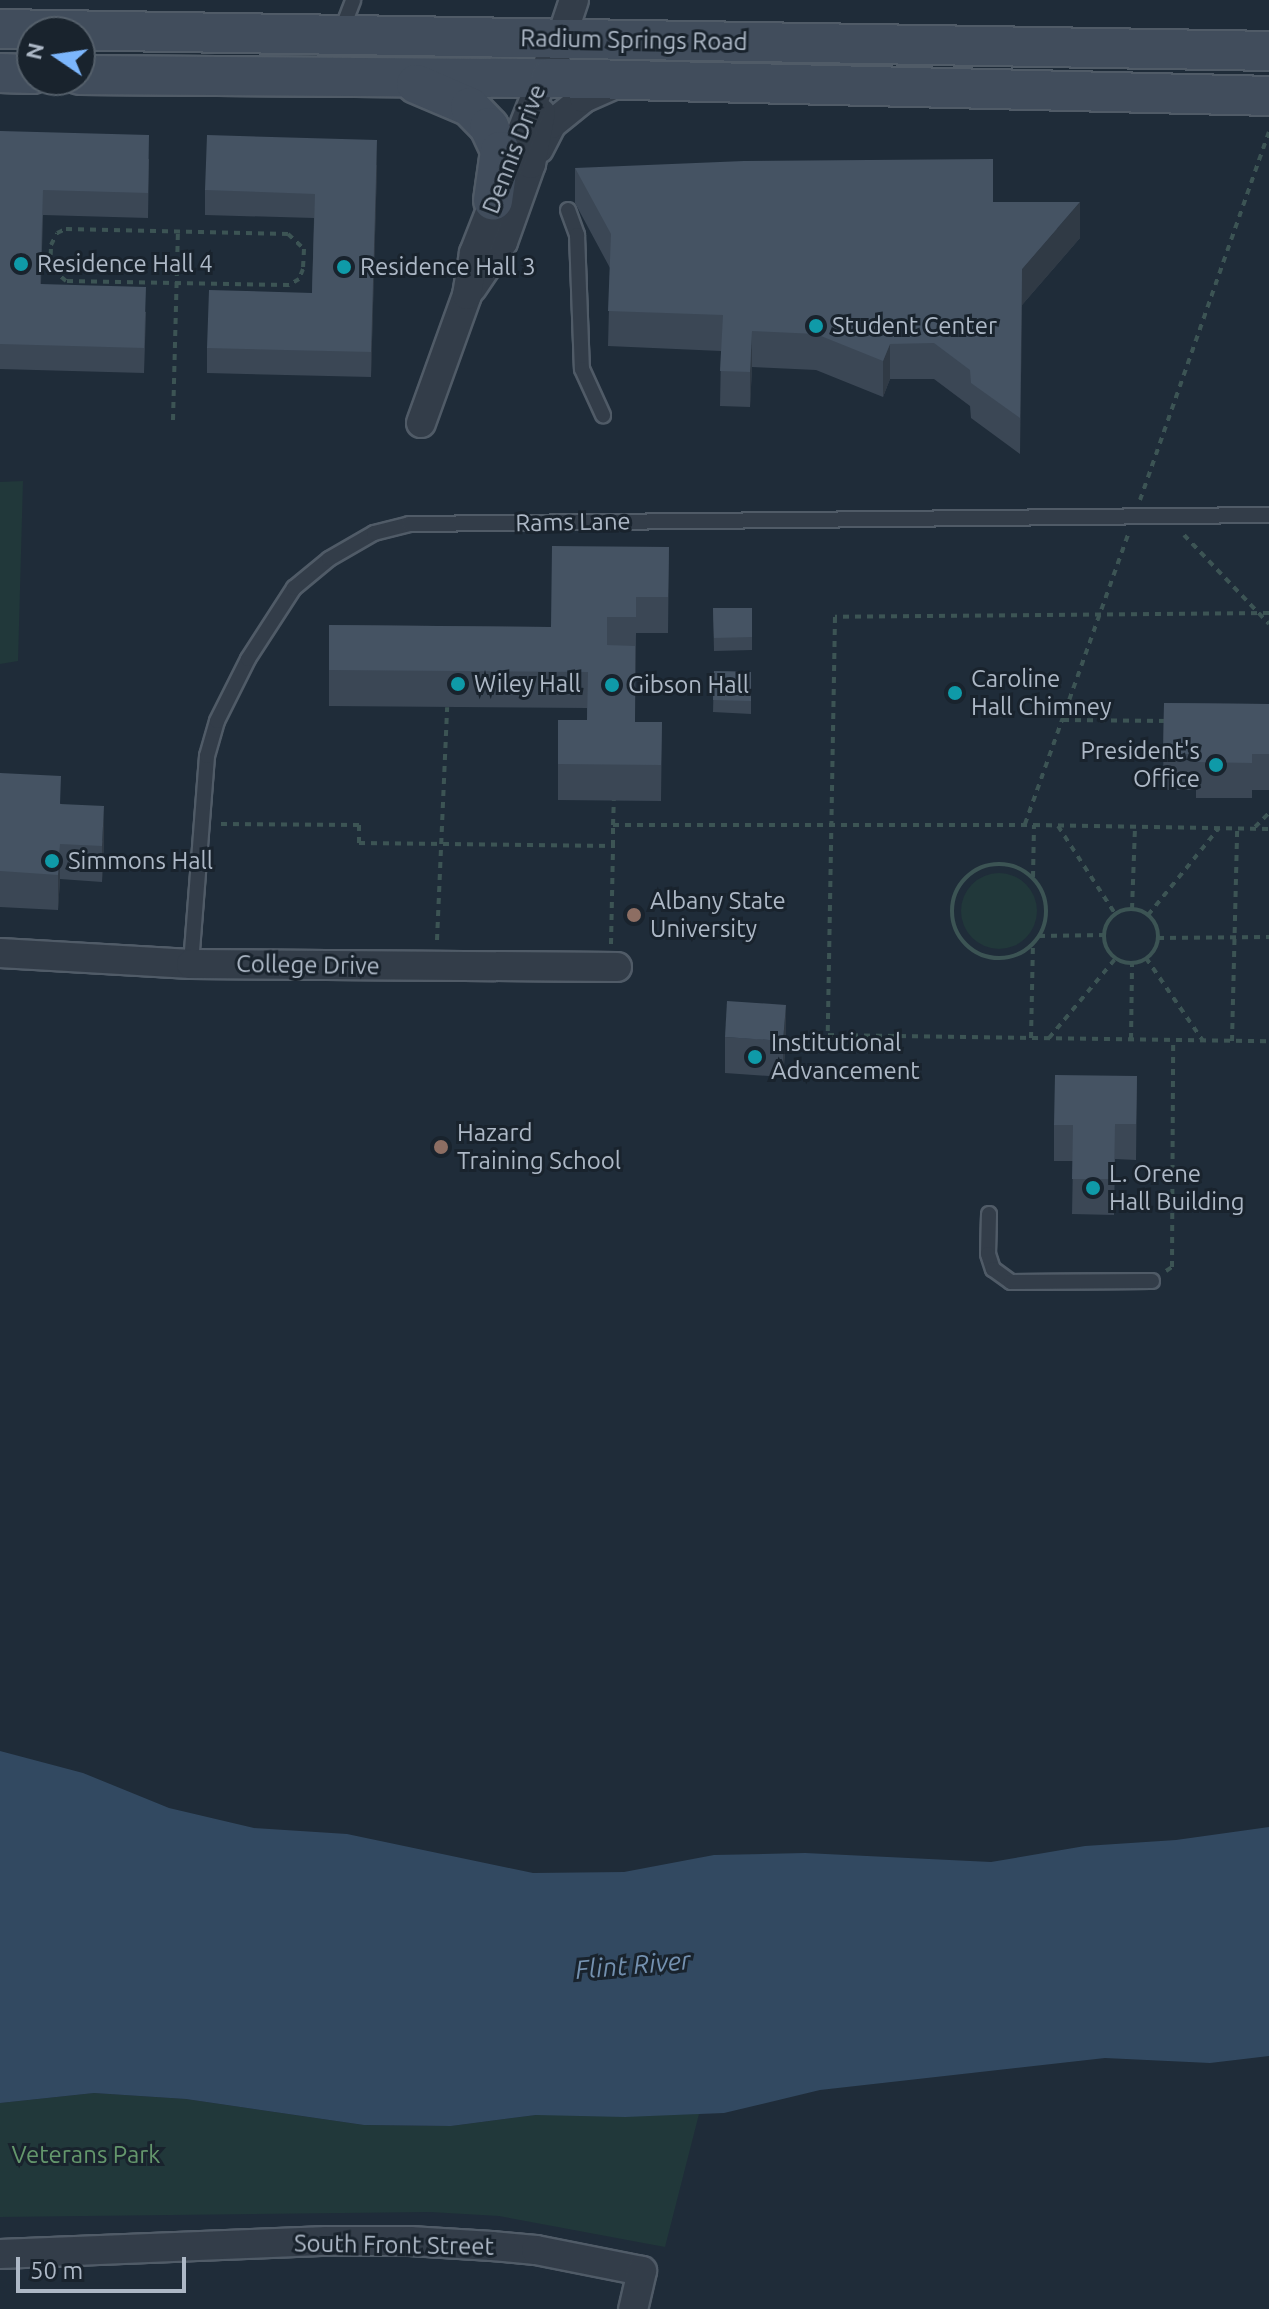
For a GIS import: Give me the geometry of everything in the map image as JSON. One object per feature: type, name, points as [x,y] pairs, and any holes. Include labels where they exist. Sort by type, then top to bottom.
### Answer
[{"type":"main road","name":"Radium Springs Road","points":[[0,29],[1269,51]]},
{"type":"main road","name":"Radium Springs Road","points":[[96,75],[545,78],[1269,96]]},
{"type":"main road","points":[[395,77],[442,92],[470,107],[489,127],[500,151],[493,201]]},
{"type":"street","name":"Dennis Drive","points":[[421,423],[467,295],[474,253],[574,0]]},
{"type":"street","name":"Dennis Drive","points":[[467,295],[503,242],[531,164],[545,78]]},
{"type":"street","points":[[531,164],[552,124],[584,98],[623,80]]},
{"type":"street","name":"College Drive","points":[[0,953],[191,964],[613,967]]},
{"type":"street","name":"South Front Street","points":[[0,2254],[410,2241],[536,2250],[642,2271],[633,2309]]},
{"type":"lane","points":[[340,36],[353,0]]},
{"type":"lane","points":[[568,210],[577,235],[582,369],[603,415]]},
{"type":"lane","name":"Rams Lane","points":[[191,964],[207,756],[217,721],[248,659],[294,588],[329,559],[374,533],[409,524],[1269,515]]},
{"type":"lane","points":[[989,1214],[988,1254],[993,1269],[1011,1282],[1152,1281]]},
{"type":"path","points":[[1025,825],[1269,132]]},
{"type":"path","points":[[66,229],[178,231],[288,234],[304,249],[299,279],[289,285],[66,281],[50,267],[51,245],[57,233],[66,229]]},
{"type":"path","points":[[173,420],[178,231]]},
{"type":"path","points":[[1166,516],[1269,624]]},
{"type":"path","points":[[1269,613],[835,617],[828,1035],[1269,1041]]},
{"type":"path","points":[[436,967],[447,707]]},
{"type":"path","points":[[1063,720],[1174,721]]},
{"type":"path","points":[[613,967],[614,800]]},
{"type":"path","points":[[1253,829],[1269,813]]},
{"type":"path","points":[[202,824],[359,825],[359,843],[613,846]]},
{"type":"path","points":[[613,825],[1058,825],[1269,829]]},
{"type":"path","points":[[1033,880],[1034,825]]},
{"type":"path","points":[[1058,825],[1116,915]]},
{"type":"path","points":[[1132,909],[1135,828]]},
{"type":"path","points":[[1148,915],[1219,828]]},
{"type":"path","points":[[1232,1041],[1237,829]]},
{"type":"path","points":[[998,864],[1014,866],[1033,880],[1044,898],[1046,911],[1038,936],[1013,956],[997,958],[981,955],[957,934],[952,903],[968,875],[982,867],[998,864]]},
{"type":"path","points":[[1132,909],[1148,915],[1156,924],[1158,938],[1155,950],[1146,958],[1132,963],[1109,952],[1105,935],[1116,915],[1132,909]]},
{"type":"path","points":[[1038,936],[1105,935]]},
{"type":"path","points":[[1158,938],[1269,937]]},
{"type":"path","points":[[1031,1038],[1033,942]]},
{"type":"path","points":[[1049,1038],[1116,958]]},
{"type":"path","points":[[1146,958],[1203,1041]]},
{"type":"path","points":[[1131,1039],[1132,963]]},
{"type":"path","points":[[1152,1281],[1172,1267],[1173,1040]]},
{"type":"green space","points":[[23,481],[18,661],[0,664],[0,482]]},
{"type":"green space","points":[[992,873],[1006,873],[1020,879],[1031,890],[1037,911],[1034,926],[1026,938],[1006,949],[992,949],[978,943],[967,932],[961,918],[961,904],[967,890],[978,879]]},
{"type":"green space","name":"Veterans Park","points":[[94,2093],[186,2099],[364,2125],[451,2126],[536,2115],[699,2114],[665,2247],[499,2216],[430,2212],[0,2217],[0,2103]]},
{"type":"water","name":"Flint River","points":[[0,1751],[83,1773],[169,1808],[254,1828],[347,1834],[533,1873],[624,1872],[714,1855],[805,1853],[991,1862],[1085,1846],[1176,1840],[1269,1827],[1269,2056],[1210,2063],[1105,2058],[820,2090],[724,2113],[625,2117],[536,2115],[451,2126],[364,2125],[186,2099],[94,2093],[0,2103]]},
{"type":"building","name":"Residence Hall 4","points":[[0,131],[149,135],[148,193],[43,190],[40,284],[146,287],[144,348],[0,344]]},
{"type":"building","name":"Residence Hall 3","points":[[207,135],[377,140],[371,352],[207,348],[209,290],[312,293],[315,194],[205,190]]},
{"type":"building","name":"Student Center","points":[[993,159],[993,202],[1080,202],[1022,269],[1020,418],[971,383],[970,370],[934,343],[890,344],[883,361],[816,334],[752,331],[750,372],[720,371],[723,315],[608,311],[611,234],[575,168],[744,161]]},
{"type":"building","points":[[552,546],[669,547],[668,597],[636,597],[636,617],[607,617],[607,645],[635,646],[635,722],[662,722],[661,765],[558,764],[558,720],[587,720],[588,672],[329,670],[329,625],[551,627]]},
{"type":"building","points":[[713,608],[752,608],[752,637],[714,638]]},
{"type":"building","points":[[714,671],[751,672],[751,701],[713,700]]},
{"type":"building","points":[[1164,703],[1269,704],[1269,754],[1252,754],[1252,763],[1196,762],[1196,754],[1163,754]]},
{"type":"building","points":[[0,773],[61,776],[60,804],[104,806],[102,846],[60,844],[58,875],[0,871]]},
{"type":"building","points":[[727,1001],[786,1005],[783,1041],[725,1037]]},
{"type":"building","points":[[1055,1075],[1137,1076],[1136,1124],[1115,1124],[1114,1179],[1072,1179],[1073,1125],[1054,1125]]},
{"type":"place","name":"Residence Hall 4","points":[[21,264]]},
{"type":"place","name":"Residence Hall 3","points":[[344,267]]},
{"type":"place","name":"Student Center","points":[[816,326]]},
{"type":"place","name":"Wiley Hall","points":[[458,684]]},
{"type":"place","name":"Gibson Hall","points":[[612,685]]},
{"type":"place","name":"Caroline Hall Chimney","points":[[955,693]]},
{"type":"place","name":"President's Office","points":[[1216,765]]},
{"type":"place","name":"Simmons Hall","points":[[52,861]]},
{"type":"place","name":"Albany State University","points":[[634,915]]},
{"type":"place","name":"Institutional Advancement","points":[[755,1057]]},
{"type":"place","name":"Hazard Training School","points":[[441,1147]]},
{"type":"place","name":"L. Orene Hall Building","points":[[1093,1188]]}]
